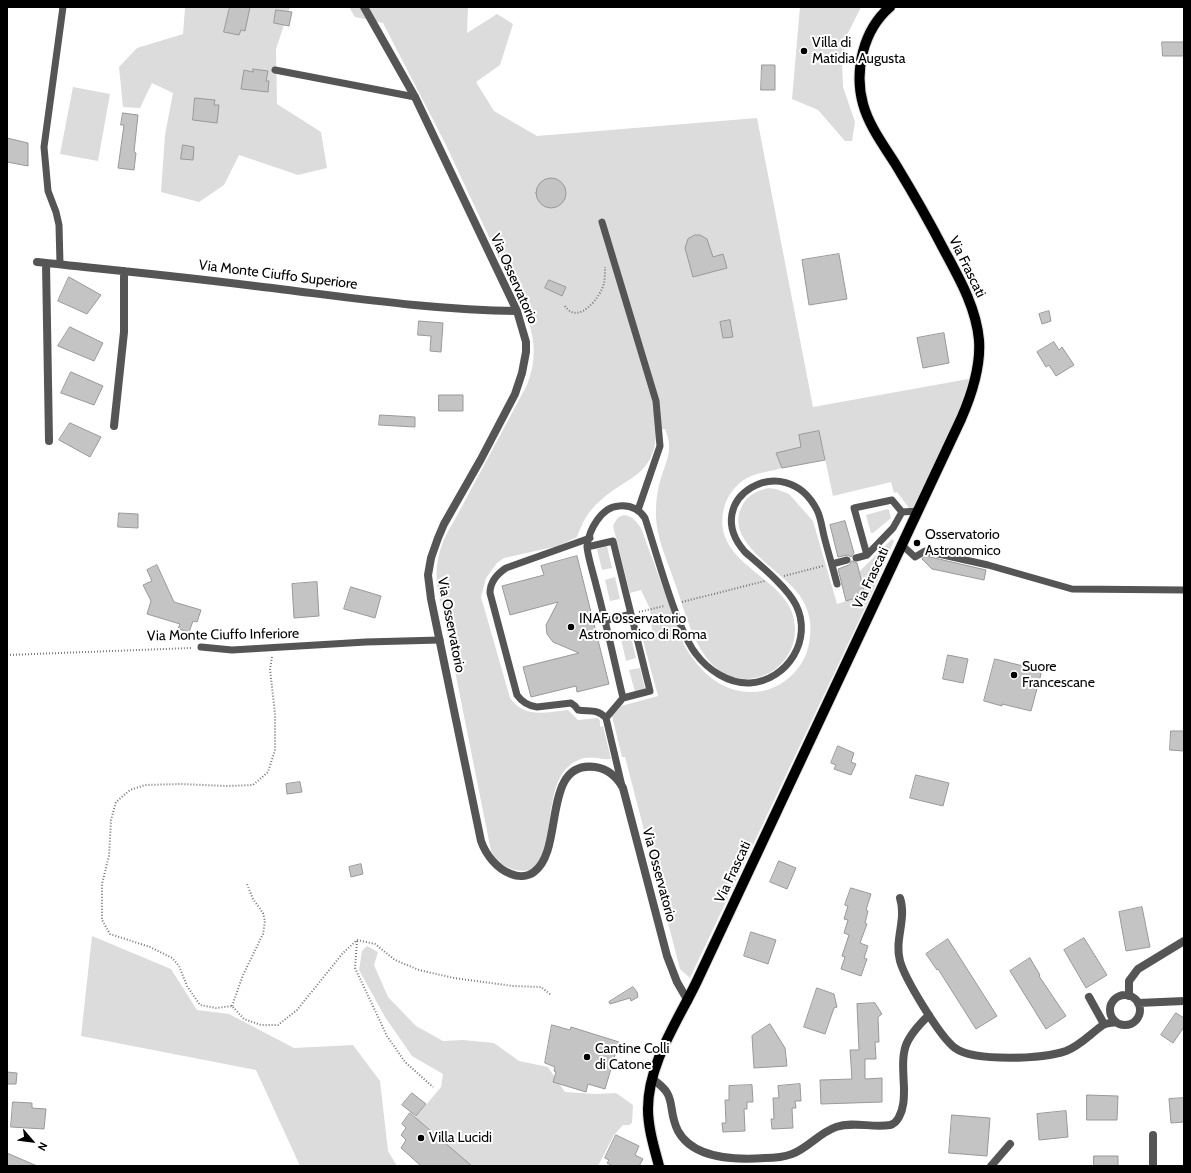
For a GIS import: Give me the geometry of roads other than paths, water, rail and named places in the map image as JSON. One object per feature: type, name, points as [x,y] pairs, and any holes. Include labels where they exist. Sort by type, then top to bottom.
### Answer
[{"type":"main road","name":"Via Frascati","points":[[659,1166],[650,1133],[648,1102],[652,1079],[666,1044],[688,1001],[918,511],[967,404],[975,378],[979,346],[974,316],[962,284],[920,204],[873,128],[863,105],[859,79],[860,66],[875,25],[880,17],[890,7]]},
{"type":"street","name":"Via Osservatorio","points":[[364,7],[415,97],[516,311],[526,342],[525,363],[519,384],[481,459],[444,524],[431,558],[428,581],[482,841],[486,852],[498,866],[510,874],[521,876],[532,874],[541,866],[549,849],[557,802],[561,788],[568,776],[576,770],[590,766],[605,769],[616,777],[623,788],[666,950],[675,976],[688,1001]]},
{"type":"street","name":"Via Monte Ciuffo Superiore","points":[[37,262],[175,276],[419,306],[484,311],[516,311]]},
{"type":"street","points":[[46,263],[49,441]]},
{"type":"street","points":[[114,426],[124,332],[124,271]]},
{"type":"street","points":[[900,898],[902,910],[898,942],[899,959],[907,978],[930,1015],[946,1039],[954,1047],[969,1055],[1031,1057],[1054,1054],[1065,1051],[1078,1044],[1104,1024],[1115,1022],[1123,1025],[1132,1023],[1136,1020],[1140,1012],[1138,1003],[1129,996],[1119,997],[1112,1003],[1110,1013],[1115,1022]]},
{"type":"street","points":[[1129,996],[1129,980],[1138,969],[1184,941]]},
{"type":"street","points":[[1089,998],[1104,1024]]},
{"type":"street","points":[[1138,1003],[1184,1001]]},
{"type":"street","points":[[652,1079],[667,1091],[676,1126],[683,1139],[693,1146],[706,1153],[727,1159],[752,1159],[784,1156],[802,1150],[818,1137],[836,1127],[852,1125],[890,1125],[897,1120],[904,1103],[902,1065],[904,1049],[913,1033],[930,1015]]},
{"type":"street","points":[[1152,1166],[1153,1135]]},
{"type":"street","points":[[991,1166],[1010,1144]]},
{"type":"lane","points":[[60,264],[59,225],[48,191],[44,147],[63,7]]},
{"type":"lane","points":[[275,70],[415,97]]},
{"type":"lane","points":[[602,222],[656,401],[660,446],[638,510]]},
{"type":"lane","points":[[623,698],[587,547],[599,516],[609,508],[621,505],[633,507],[645,518],[672,604],[690,645],[707,666],[720,675],[734,681],[750,683],[761,681],[779,671],[791,660],[799,646],[801,634],[801,621],[796,605],[786,591],[740,546],[733,534],[732,516],[739,498],[749,487],[764,482],[780,480],[792,484],[805,492],[818,510],[837,584]]},
{"type":"lane","points":[[867,555],[854,508],[892,500],[902,512]]},
{"type":"lane","points":[[902,512],[918,511]]},
{"type":"lane","points":[[856,558],[867,555],[893,528],[902,512]]},
{"type":"lane","points":[[590,538],[506,568],[495,578],[491,585],[490,593],[517,694],[527,704],[537,707],[571,704],[578,710],[600,712],[606,718],[623,788]]},
{"type":"lane","points":[[587,547],[612,541],[650,691],[623,698],[606,718]]},
{"type":"lane","points":[[902,545],[916,557],[925,551],[988,565],[1072,589],[1184,590]]},
{"type":"lane","points":[[832,564],[847,560]]},
{"type":"lane","points":[[605,621],[630,614]]},
{"type":"lane","name":"Via Monte Ciuffo Inferiore","points":[[201,647],[232,650],[366,642],[440,640]]},
{"type":"place","name":"Villa di Matidia Augusta","points":[[804,51]]},
{"type":"place","name":"Osservatorio Astronomico","points":[[917,543]]},
{"type":"place","name":"INAF Osservatorio Astronomico di Roma","points":[[571,627]]},
{"type":"place","name":"Suore Francescane","points":[[1014,675]]},
{"type":"place","name":"Cantine Colli di Catone","points":[[587,1057]]},
{"type":"place","name":"Villa Lucidi","points":[[421,1138]]}]
